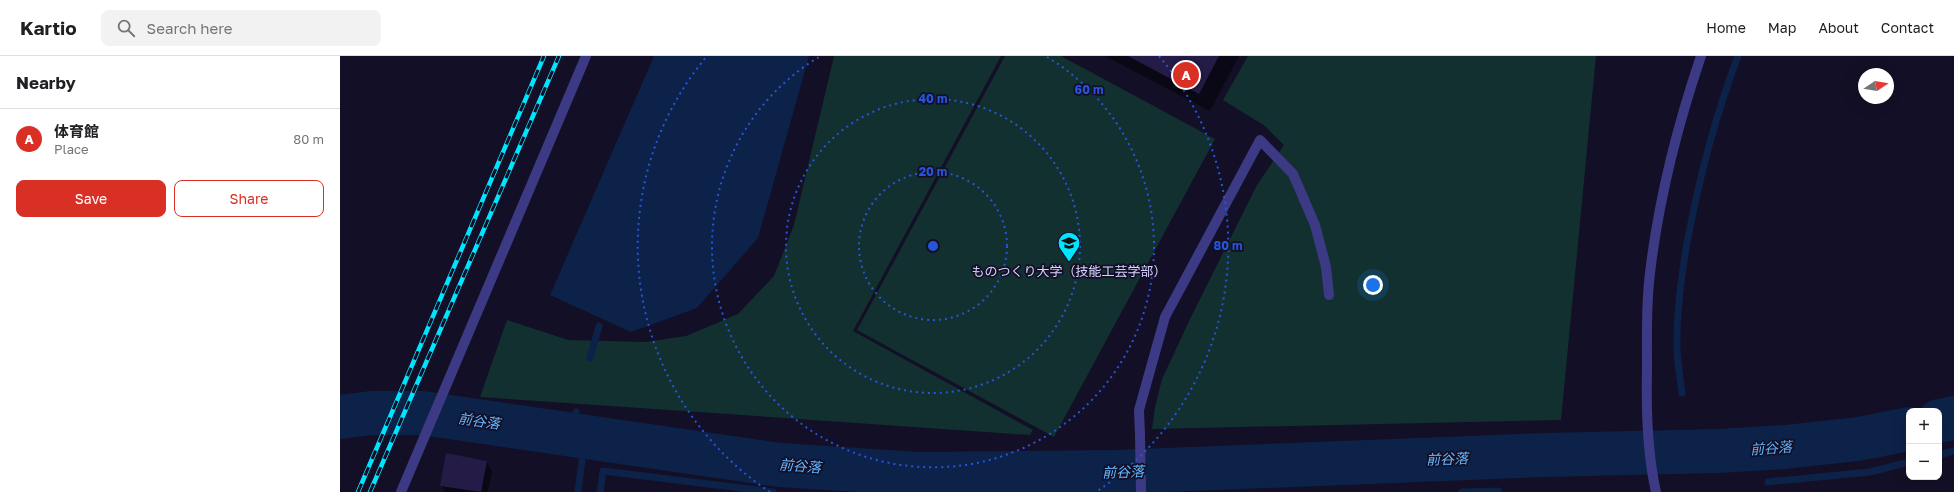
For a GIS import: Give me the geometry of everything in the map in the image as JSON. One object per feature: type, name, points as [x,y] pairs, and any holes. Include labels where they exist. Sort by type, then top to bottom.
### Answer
[{"type":"street","points":[[401,492],[586,56]]},
{"type":"street","points":[[1656,492],[1647,431],[1647,328],[1651,266],[1665,182],[1683,112],[1701,56]]},
{"type":"street","points":[[1141,492],[1139,410],[1165,317],[1260,140],[1293,174],[1315,225],[1326,266],[1330,295]]},
{"type":"green space","points":[[834,56],[1001,56],[853,331],[1033,430],[1030,435],[480,397],[507,320],[568,340],[645,342],[686,336],[738,314],[774,276],[794,225]]},
{"type":"green space","points":[[1005,56],[1061,56],[1215,139],[1054,437],[857,330]]},
{"type":"green space","points":[[1248,56],[1596,56],[1561,420],[1152,429],[1155,407],[1162,379],[1190,319],[1257,185],[1284,145],[1265,126],[1223,100]]},
{"type":"water","points":[[654,56],[809,56],[758,238],[697,308],[631,332],[550,295]]},
{"type":"building","points":[[1128,56],[1219,56],[1199,94]]},
{"type":"building","points":[[446,453],[487,461],[481,492],[440,486]]},
{"type":"waterway","points":[[1682,393],[1678,367],[1677,324],[1687,243],[1708,148],[1738,56]]},
{"type":"waterway","points":[[590,358],[599,326]]},
{"type":"waterway","points":[[571,434],[576,412]]},
{"type":"waterway","name":"前谷落","points":[[340,417],[371,413],[422,413],[780,465],[918,474],[1115,472],[1545,455],[1719,451],[1785,447],[1858,439],[1906,430]]},
{"type":"waterway","name":"前谷落","points":[[1942,420],[1954,418]]},
{"type":"waterway","points":[[578,492],[585,436]]},
{"type":"waterway","points":[[1690,437],[1693,452]]},
{"type":"waterway","points":[[1942,454],[1954,451]]},
{"type":"waterway","points":[[1768,482],[1870,472],[1906,463]]},
{"type":"waterway","points":[[600,492],[603,471],[773,492]]},
{"type":"waterway","points":[[1462,492],[1498,491]]},
{"type":"railway","points":[[358,492],[544,56]]},
{"type":"railway","points":[[370,492],[559,56]]},
{"type":"place","name":"体育館","points":[[1186,75]]},
{"type":"place","name":"ものつくり大学（技能工芸学部）","points":[[1069,262]]}]
